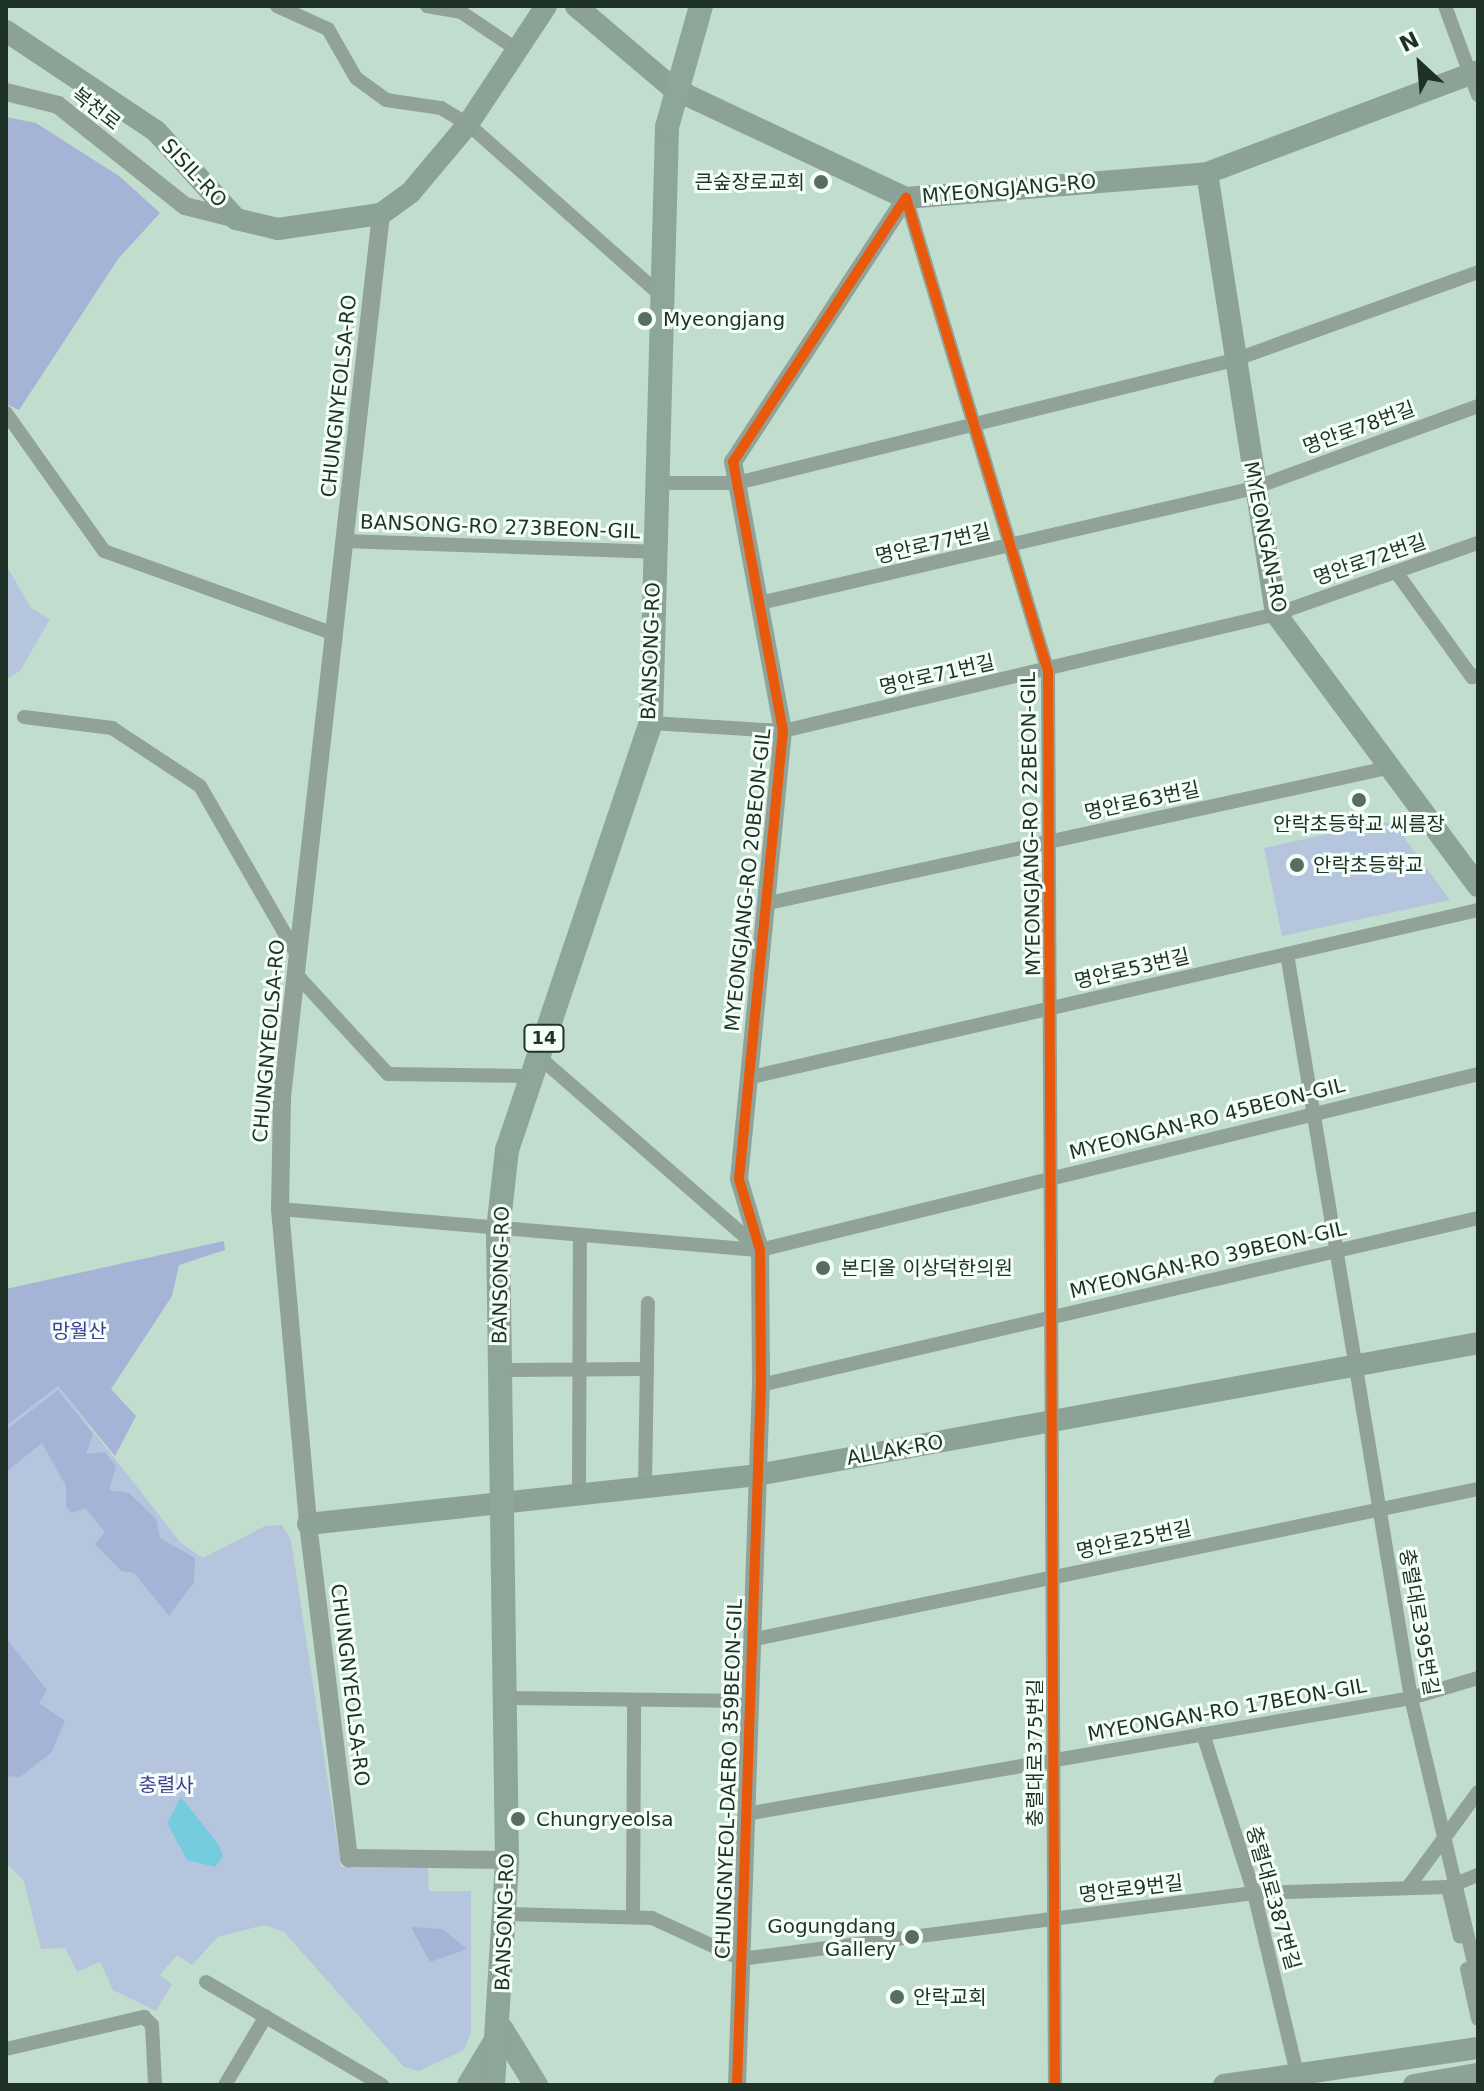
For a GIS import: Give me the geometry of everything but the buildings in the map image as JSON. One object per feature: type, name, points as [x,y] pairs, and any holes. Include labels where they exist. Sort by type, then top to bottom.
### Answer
[{"type":"main road","name":"SISIL-RO","points":[[6,31],[156,131],[236,219],[278,229],[381,214],[411,192],[468,124],[546,6]]},
{"type":"main road","name":"MYEONGJANG-RO","points":[[576,6],[674,89],[906,198],[1207,173],[1475,80]]},
{"type":"main road","name":"BANSONG-RO","points":[[493,2085],[502,2030],[507,1860],[498,1230],[507,1150],[651,723],[662,296],[674,89],[701,6]]},
{"type":"main road","name":"MYEONGAN-RO","points":[[1207,173],[1276,614],[1387,768],[1478,886]]},
{"type":"main road","name":"ALLAK-RO","points":[[308,1524],[502,1500],[757,1475],[1478,1343]]},
{"type":"main road","points":[[469,2085],[502,2030],[536,2085]]},
{"type":"main road","points":[[1224,2085],[1478,2048]]},
{"type":"main road","points":[[1414,2085],[1478,2074]]},
{"type":"street","points":[[277,6],[328,29],[356,78],[386,100],[441,108],[468,124],[662,296]]},
{"type":"street","points":[[427,6],[461,12],[516,49]]},
{"type":"street","points":[[1445,6],[1475,80]]},
{"type":"street","name":"복천로","points":[[6,92],[58,105],[185,206],[236,219]]},
{"type":"street","name":"MYEONGJANG-RO 22BEON-GIL","points":[[906,198],[1048,670],[1053,1008],[1050,1178],[1052,1421]]},
{"type":"street","name":"MYEONGJANG-RO 20BEON-GIL","points":[[757,1475],[761,1385],[760,1250],[739,1179],[783,731],[733,462],[906,198]]},
{"type":"street","name":"CHUNGNYEOLSA-RO","points":[[381,214],[282,1097],[280,1209],[308,1524],[349,1858],[507,1860]]},
{"type":"street","points":[[656,483],[737,483],[1234,360],[1478,272]]},
{"type":"street","name":"명안로78번길","points":[[1254,488],[1478,406]]},
{"type":"street","points":[[6,413],[104,551],[334,634]]},
{"type":"street","name":"명안로77번길","points":[[760,603],[1254,488]]},
{"type":"street","name":"BANSONG-RO 273BEON-GIL","points":[[344,541],[654,552]]},
{"type":"street","name":"명안로72번길","points":[[1276,614],[1478,543]]},
{"type":"street","points":[[1396,572],[1472,677],[1478,675]]},
{"type":"street","name":"명안로71번길","points":[[651,723],[783,731],[1276,614]]},
{"type":"street","points":[[24,717],[112,728],[200,786],[296,964],[388,1074],[534,1066],[760,1250]]},
{"type":"street","name":"명안로63번길","points":[[764,904],[1387,768]]},
{"type":"street","name":"명안로53번길","points":[[747,1078],[1478,910]]},
{"type":"street","name":"충렬대로395번길","points":[[1287,954],[1411,1698],[1446,1836],[1453,1884]]},
{"type":"street","name":"MYEONGAN-RO 45BEON-GIL","points":[[280,1209],[760,1250],[1478,1074]]},
{"type":"street","name":"MYEONGAN-RO 39BEON-GIL","points":[[761,1385],[1478,1218]]},
{"type":"street","points":[[579,1492],[580,1236]]},
{"type":"street","points":[[645,1486],[648,1303]]},
{"type":"street","points":[[500,1370],[647,1369]]},
{"type":"street","name":"충렬대로375번길","points":[[1052,1421],[1055,2085]]},
{"type":"street","name":"CHUNGNYEOL-DAERO 359BEON-GIL","points":[[737,2085],[757,1475]]},
{"type":"street","name":"명안로25번길","points":[[751,1640],[1478,1489]]},
{"type":"street","name":"MYEONGAN-RO 17BEON-GIL","points":[[746,1814],[1411,1698],[1478,1678]]},
{"type":"street","points":[[506,1698],[749,1701]]},
{"type":"street","points":[[633,1917],[634,1700]]},
{"type":"street","name":"충렬대로387번길","points":[[1203,1734],[1254,1893],[1297,2074]]},
{"type":"street","points":[[1409,1886],[1478,1792]]},
{"type":"street","name":"명안로9번길","points":[[741,1959],[1254,1893],[1453,1884],[1478,1875]]},
{"type":"street","points":[[1453,1884],[1478,1979]]},
{"type":"street","points":[[1453,1884],[1478,2019]]},
{"type":"street","points":[[505,1914],[652,1918],[741,1959]]},
{"type":"street","points":[[206,1982],[382,2085]]},
{"type":"street","points":[[225,2085],[266,2016]]},
{"type":"street","points":[[6,2049],[144,2017],[152,2025],[155,2085]]},
{"type":"green space","points":[[6,117],[36,123],[119,176],[160,213],[118,259],[19,410],[6,404]]},
{"type":"green space","points":[[6,565],[31,608],[50,619],[20,671],[6,679]]},
{"type":"green space","points":[[1381,822],[1395,825],[1450,900],[1282,936],[1264,848]]},
{"type":"green space","name":"망월산","points":[[224,1241],[225,1250],[179,1265],[172,1296],[111,1389],[136,1416],[115,1456],[58,1386],[6,1426],[6,1289]]},
{"type":"green space","name":"충렬사","points":[[58,1386],[181,1543],[203,1558],[265,1526],[282,1525],[291,1540],[341,1867],[428,1868],[429,1891],[471,1891],[471,2033],[464,2050],[419,2071],[404,2067],[284,1932],[264,1925],[218,1937],[192,1965],[177,1955],[160,1975],[172,1984],[156,2011],[113,1990],[100,1962],[77,1972],[65,1948],[41,1949],[24,1881],[6,1863],[6,1426]]},
{"type":"green space","points":[[58,1390],[93,1434],[86,1454],[105,1452],[116,1466],[109,1490],[129,1493],[156,1519],[160,1538],[195,1558],[194,1582],[169,1616],[134,1573],[121,1571],[95,1544],[105,1532],[85,1508],[71,1513],[66,1506],[66,1486],[42,1443],[6,1472],[6,1430]]},
{"type":"green space","points":[[6,1638],[47,1690],[39,1703],[65,1721],[51,1753],[20,1777],[6,1776]]},
{"type":"green space","points":[[411,1927],[442,1929],[467,1949],[430,1962]]},
{"type":"shaded area","points":[[181,1797],[219,1845],[223,1857],[215,1867],[187,1860],[167,1823]]},
{"type":"cycle path","points":[[906,198],[1048,670],[1055,2085]]},
{"type":"cycle path","points":[[737,2085],[761,1385],[760,1250],[739,1179],[783,731],[733,462],[906,198]]},
{"type":"place","name":"큰숲장로교회","points":[[821,182]]},
{"type":"place","name":"Myeongjang","points":[[645,319]]},
{"type":"place","name":"안락초등학교 씨름장","points":[[1359,800]]},
{"type":"place","name":"안락초등학교","points":[[1297,865]]},
{"type":"place","name":"본디올 이상덕한의원","points":[[823,1268]]},
{"type":"place","name":"Chungryeolsa","points":[[518,1819]]},
{"type":"place","name":"Gogungdang Gallery","points":[[912,1937]]},
{"type":"place","name":"안락교회","points":[[897,1997]]}]
